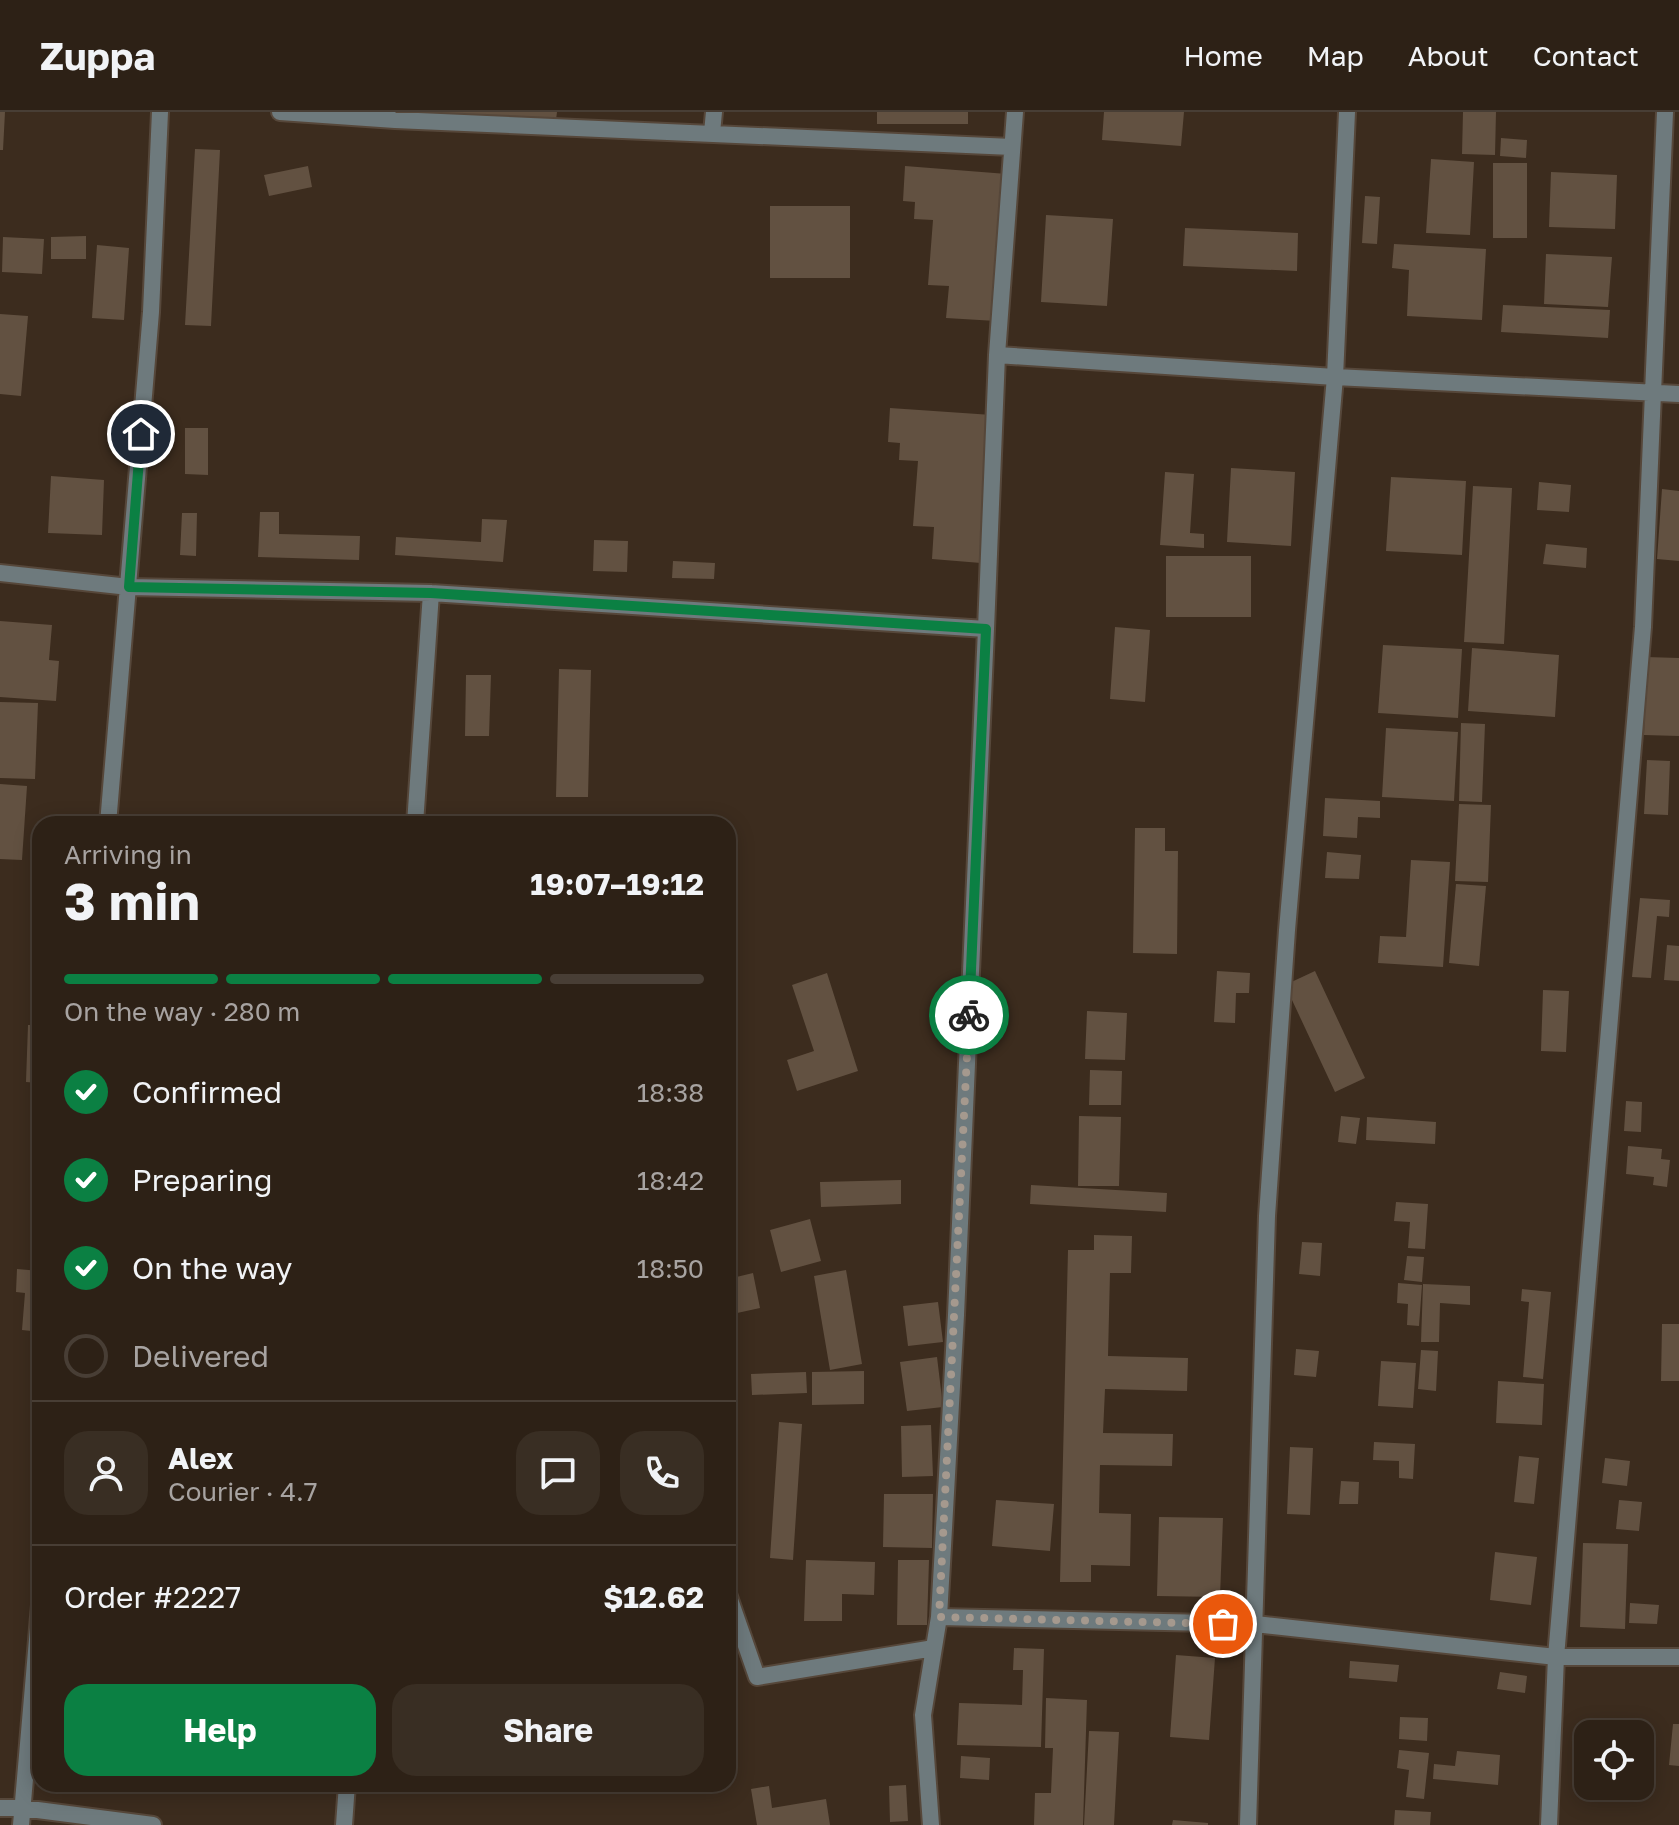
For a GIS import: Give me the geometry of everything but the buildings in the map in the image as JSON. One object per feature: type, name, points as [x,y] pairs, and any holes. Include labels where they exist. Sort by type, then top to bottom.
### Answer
[{"type":"street","points":[[109,816],[151,312],[160,112]]},
{"type":"street","points":[[280,112],[1012,147]]},
{"type":"street","points":[[712,133],[714,112]]},
{"type":"street","points":[[931,1825],[923,1715],[939,1617],[956,1315],[997,355],[1015,112]]},
{"type":"street","points":[[1248,1825],[1268,1200],[1287,930],[1335,377],[1347,112]]},
{"type":"street","points":[[1549,1825],[1556,1657],[1642,643],[1665,112]]},
{"type":"street","points":[[997,355],[1335,377],[1679,394]]},
{"type":"street","points":[[0,573],[129,587],[431,593],[986,629]]},
{"type":"street","points":[[416,816],[431,593]]},
{"type":"street","points":[[736,1617],[757,1677],[934,1648]]},
{"type":"street","points":[[939,1617],[1255,1624],[1556,1657],[1679,1657]]},
{"type":"street","points":[[22,1816],[32,1699]]},
{"type":"street","points":[[344,1825],[346,1792]]},
{"type":"street","points":[[0,1808],[22,1816],[153,1825]]},
{"type":"way so far","points":[[969,1015],[939,1617],[1223,1624]]},
{"type":"route","points":[[141,434],[129,587],[431,593],[986,629],[969,1015]]}]
